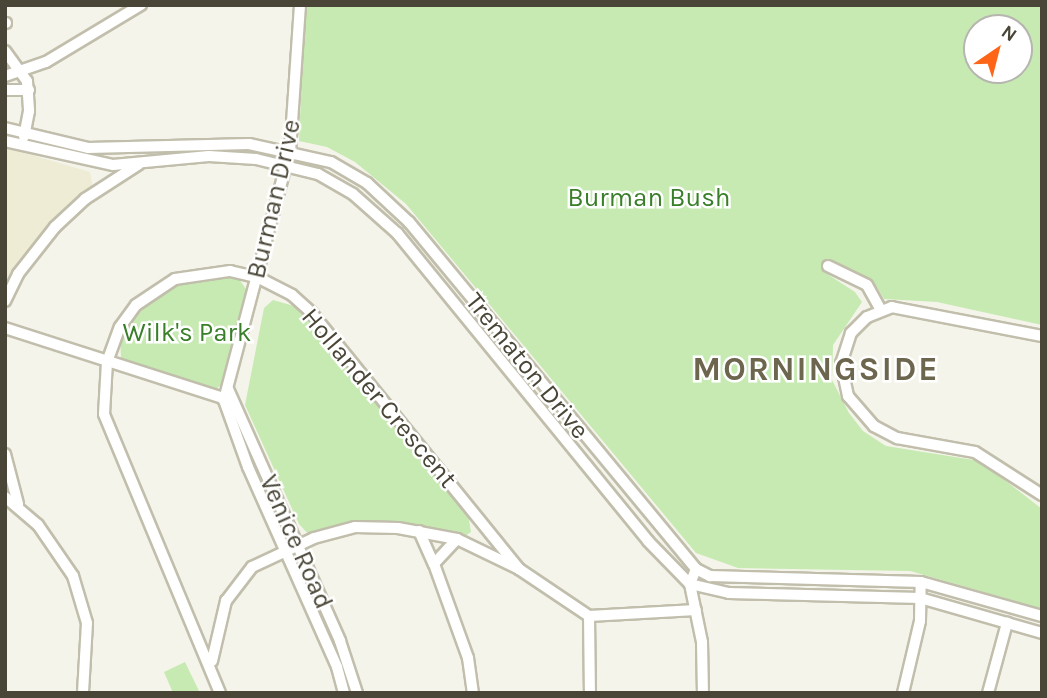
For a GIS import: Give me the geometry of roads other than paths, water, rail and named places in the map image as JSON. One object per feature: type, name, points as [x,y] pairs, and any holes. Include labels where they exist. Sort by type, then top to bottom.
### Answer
[{"type":"street","points":[[5,76],[46,62],[141,5]]},
{"type":"street","name":"Burman Drive","points":[[228,396],[290,150],[300,5]]},
{"type":"street","points":[[5,51],[23,71],[29,92],[26,133],[20,145],[5,152]]},
{"type":"street","points":[[29,92],[46,62]]},
{"type":"street","points":[[5,90],[29,92]]},
{"type":"street","name":"Trematon Drive","points":[[5,128],[88,148],[249,144],[290,150],[348,171],[409,222],[640,505],[696,569],[710,576],[921,582],[944,586],[1042,616]]},
{"type":"street","name":"Trematon Drive","points":[[5,141],[89,163],[139,164],[229,157],[286,165],[331,180],[397,233],[628,515],[690,584],[705,590],[919,598],[1042,633]]},
{"type":"street","points":[[172,146],[173,160]]},
{"type":"street","name":"Trematon Drive","points":[[5,301],[18,274],[55,227],[85,200],[139,164]]},
{"type":"street","points":[[397,233],[409,222]]},
{"type":"street","points":[[828,265],[867,285],[881,310]]},
{"type":"street","name":"Hollander Crescent","points":[[220,693],[212,664],[109,431],[103,395],[107,362],[128,316],[167,284],[214,271],[257,277],[311,312],[519,569]]},
{"type":"street","points":[[1042,336],[900,306],[881,310],[859,324],[844,347],[844,383],[856,410],[874,426],[897,438],[953,446],[990,458],[1042,495]]},
{"type":"street","points":[[466,317],[478,307]]},
{"type":"street","points":[[5,328],[107,362],[228,396]]},
{"type":"street","points":[[522,385],[535,376]]},
{"type":"street","name":"Venice Road","points":[[228,396],[350,663],[358,693]]},
{"type":"street","name":"Venice Road","points":[[228,396],[248,467],[337,667],[344,693]]},
{"type":"street","points":[[566,439],[579,430]]},
{"type":"street","points":[[5,454],[18,504]]},
{"type":"street","points":[[248,467],[260,463]]},
{"type":"street","points":[[5,497],[18,504],[52,540],[80,595],[89,648],[83,693]]},
{"type":"street","points":[[628,515],[640,505]]},
{"type":"street","name":"Hollander Crescent","points":[[212,664],[220,615],[236,584],[252,567],[296,546],[355,527],[419,531],[457,539],[519,569],[589,616]]},
{"type":"street","points":[[419,531],[435,564],[468,657],[473,693]]},
{"type":"street","points":[[435,564],[457,539]]},
{"type":"street","points":[[696,569],[690,584],[696,605],[703,693]]},
{"type":"street","points":[[696,605],[710,576]]},
{"type":"street","points":[[812,579],[813,595]]},
{"type":"street","points":[[903,693],[920,621],[921,582]]},
{"type":"street","points":[[920,621],[944,586]]},
{"type":"street","points":[[590,693],[589,616],[696,605]]},
{"type":"street","points":[[988,693],[1007,623]]},
{"type":"street","points":[[337,667],[350,663]]},
{"type":"district","name":"MORNINGSIDE","points":[[816,370]]},
{"type":"park label","name":"Burman Bush","points":[[649,198]]},
{"type":"park label","name":"Wilk's Park","points":[[187,333]]}]
